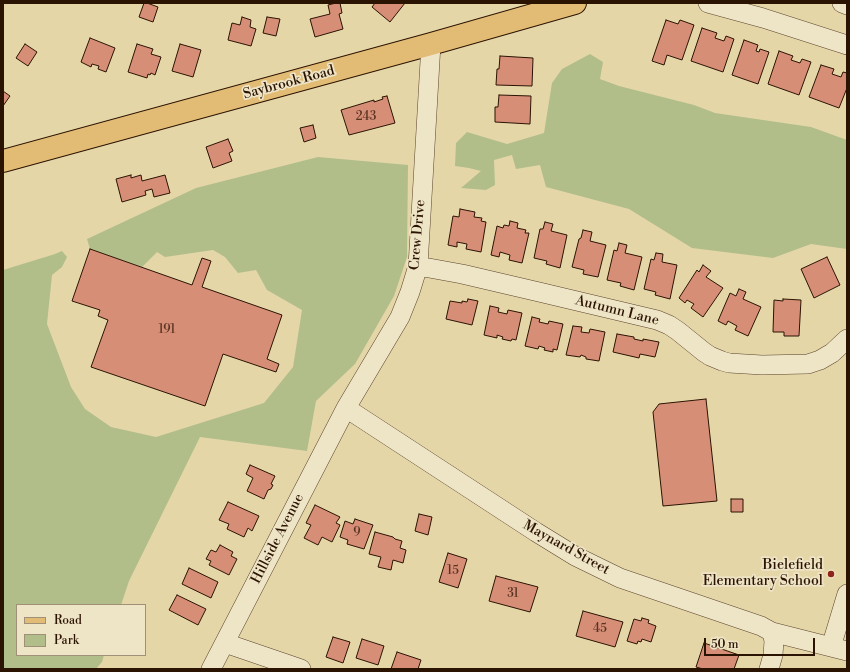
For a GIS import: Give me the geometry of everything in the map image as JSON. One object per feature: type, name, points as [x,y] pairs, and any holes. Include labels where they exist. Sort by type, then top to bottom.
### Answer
[{"type":"main road","name":"Saybrook Road","points":[[3,161],[575,3]]},
{"type":"street","points":[[708,3],[763,18],[847,45]]},
{"type":"street","points":[[842,3],[847,5]]},
{"type":"street","name":"Crew Drive","points":[[346,408],[400,318],[418,266],[431,44]]},
{"type":"street","name":"Autumn Lane","points":[[418,266],[462,274],[657,320],[678,331],[710,356],[729,363],[762,365],[808,364],[832,354],[847,339]]},
{"type":"street","name":"Maynard Street","points":[[346,408],[536,532],[575,556],[620,578],[762,626],[772,632],[839,649]]},
{"type":"street","name":"Hillside Avenue","points":[[211,669],[346,408]]},
{"type":"street","points":[[839,649],[847,594]]},
{"type":"street","points":[[769,669],[774,655],[774,641],[772,632]]},
{"type":"street","points":[[224,643],[301,669]]},
{"type":"green space","points":[[590,54],[603,62],[600,79],[619,86],[694,105],[715,113],[811,127],[847,140],[847,249],[811,244],[773,258],[692,248],[629,209],[546,187],[540,165],[516,169],[512,155],[494,160],[495,185],[486,190],[461,188],[481,171],[455,166],[456,143],[467,132],[507,144],[544,133],[552,83],[562,69]]},
{"type":"green space","points":[[318,157],[408,165],[407,257],[394,296],[355,364],[316,401],[307,451],[200,437],[129,581],[121,604],[16,604],[16,656],[104,656],[102,662],[96,669],[3,669],[3,270],[62,251],[67,257],[62,267],[52,275],[47,324],[71,387],[85,409],[111,427],[156,437],[264,403],[293,367],[302,310],[267,290],[256,270],[238,273],[225,257],[213,250],[165,257],[157,252],[142,267],[90,249],[87,239],[196,188]]},
{"type":"building","points":[[144,3],[158,7],[153,22],[139,17]]},
{"type":"building","points":[[340,3],[342,13],[339,14],[343,29],[315,37],[310,19],[330,14],[328,5]]},
{"type":"building","points":[[375,3],[405,3],[390,22],[372,7]]},
{"type":"building","points":[[242,17],[251,20],[250,27],[256,29],[251,46],[228,40],[232,23],[240,25]]},
{"type":"building","points":[[267,17],[280,19],[276,36],[263,33]]},
{"type":"building","points":[[666,20],[678,24],[680,20],[694,25],[682,60],[667,55],[664,65],[652,61]]},
{"type":"building","points":[[702,28],[717,33],[715,38],[724,41],[726,36],[734,39],[723,72],[691,61]]},
{"type":"building","points":[[90,38],[115,48],[106,72],[98,69],[99,66],[92,64],[91,67],[81,62]]},
{"type":"building","points":[[744,40],[758,45],[756,51],[759,52],[760,49],[769,52],[758,84],[732,75]]},
{"type":"building","points":[[25,44],[37,52],[28,66],[16,58]]},
{"type":"building","points":[[137,44],[153,49],[151,54],[161,57],[155,75],[151,73],[150,75],[148,74],[147,78],[128,72]]},
{"type":"building","points":[[180,44],[201,50],[193,77],[172,71]]},
{"type":"building","points":[[779,51],[793,56],[791,60],[800,63],[802,59],[811,62],[799,95],[768,84]]},
{"type":"building","points":[[500,56],[533,58],[532,86],[496,85]]},
{"type":"building","points":[[821,65],[834,69],[832,74],[841,77],[843,72],[847,73],[847,88],[839,108],[809,97]]},
{"type":"building","points":[[3,91],[10,96],[3,106]]},
{"type":"building","points":[[499,95],[531,96],[530,124],[495,122],[495,107],[498,107]]},
{"type":"building","points":[[387,96],[395,123],[349,135],[341,110],[374,100],[374,102]]},
{"type":"building","points":[[313,125],[316,138],[304,142],[300,128]]},
{"type":"building","points":[[228,139],[233,151],[229,153],[232,161],[213,168],[206,147]]},
{"type":"building","points":[[131,175],[131,178],[141,175],[142,181],[165,175],[170,193],[154,197],[152,189],[145,191],[146,195],[122,202],[116,179]]},
{"type":"building","points":[[460,209],[475,212],[474,217],[482,218],[481,221],[486,222],[481,252],[466,249],[467,244],[457,242],[457,247],[448,245],[453,216],[459,217]]},
{"type":"building","points":[[510,221],[518,223],[517,228],[526,230],[525,233],[529,233],[522,263],[509,260],[510,255],[500,252],[499,257],[491,255],[497,226],[503,228],[504,225],[509,226]]},
{"type":"building","points":[[545,222],[553,224],[551,231],[567,235],[560,268],[546,264],[547,261],[534,258],[540,229],[543,229]]},
{"type":"building","points":[[583,230],[592,232],[590,241],[606,245],[598,277],[583,274],[584,270],[572,267],[579,239],[581,238]]},
{"type":"building","points":[[619,243],[627,245],[625,253],[642,257],[634,290],[620,286],[621,283],[607,280],[614,250],[617,251]]},
{"type":"building","points":[[90,249],[192,285],[202,258],[211,261],[202,287],[282,315],[267,359],[279,364],[276,372],[223,354],[205,406],[91,367],[108,320],[98,316],[100,310],[72,301]]},
{"type":"building","points":[[656,253],[663,254],[662,262],[677,265],[670,299],[655,295],[656,292],[644,289],[651,259],[654,260]]},
{"type":"building","points":[[827,257],[840,285],[814,298],[801,269]]},
{"type":"building","points":[[703,265],[711,271],[706,277],[723,288],[703,317],[691,308],[694,304],[687,300],[685,303],[679,298],[697,270],[699,272]]},
{"type":"building","points":[[739,289],[746,292],[743,299],[761,307],[748,336],[735,330],[737,326],[728,321],[726,325],[718,321],[730,293],[736,296]]},
{"type":"building","points":[[468,299],[478,301],[472,325],[446,319],[450,301],[462,303],[462,301],[467,302]]},
{"type":"building","points":[[783,299],[801,300],[799,336],[784,336],[784,332],[773,332],[774,300],[783,301]]},
{"type":"building","points":[[490,306],[499,308],[498,312],[507,314],[508,310],[522,313],[516,340],[512,339],[511,341],[502,339],[503,337],[497,335],[497,338],[484,335]]},
{"type":"building","points":[[532,317],[540,319],[539,322],[548,324],[549,321],[563,324],[557,350],[553,349],[553,352],[544,350],[545,348],[539,346],[538,349],[525,346]]},
{"type":"building","points":[[573,326],[582,327],[581,332],[589,333],[590,329],[605,332],[599,361],[586,359],[586,357],[581,355],[580,357],[566,355]]},
{"type":"building","points":[[617,334],[634,337],[634,339],[643,341],[643,339],[659,342],[655,357],[640,354],[639,358],[613,352]]},
{"type":"building","points":[[706,399],[717,501],[663,506],[653,412],[659,404]]},
{"type":"building","points":[[250,465],[275,476],[271,484],[273,485],[271,489],[268,490],[264,499],[247,491],[253,478],[246,474]]},
{"type":"building","points":[[731,499],[743,499],[743,512],[731,512]]},
{"type":"building","points":[[228,502],[259,516],[252,531],[248,528],[244,537],[227,529],[229,524],[219,520]]},
{"type":"building","points":[[315,505],[340,517],[336,523],[340,525],[332,542],[322,537],[318,545],[304,538],[311,525],[306,523]]},
{"type":"building","points":[[419,514],[432,517],[428,535],[415,531]]},
{"type":"building","points":[[355,519],[373,525],[364,549],[347,544],[348,540],[340,537],[345,521],[353,524]]},
{"type":"building","points":[[375,532],[402,541],[400,548],[406,550],[403,563],[393,560],[391,570],[378,567],[381,557],[369,554]]},
{"type":"building","points":[[220,545],[233,552],[231,556],[237,559],[229,575],[209,565],[211,561],[206,559],[211,550],[216,552]]},
{"type":"building","points":[[448,553],[467,559],[458,588],[439,582]]},
{"type":"building","points":[[189,568],[218,582],[211,598],[182,584]]},
{"type":"building","points":[[496,576],[538,587],[530,612],[489,601]]},
{"type":"building","points":[[177,595],[206,609],[198,625],[169,610]]},
{"type":"building","points":[[583,611],[623,622],[615,647],[576,636]]},
{"type":"building","points":[[642,618],[649,620],[648,623],[656,626],[651,642],[642,639],[641,642],[638,641],[637,644],[627,641],[634,619],[641,621]]},
{"type":"building","points":[[333,637],[350,642],[343,663],[326,657]]},
{"type":"building","points":[[362,639],[384,646],[378,665],[356,658]]},
{"type":"building","points":[[704,643],[739,655],[734,669],[703,669],[696,667]]},
{"type":"building","points":[[397,652],[421,660],[418,669],[391,669]]},
{"type":"place","name":"Bielefield Elementary School","points":[[831,574]]}]
